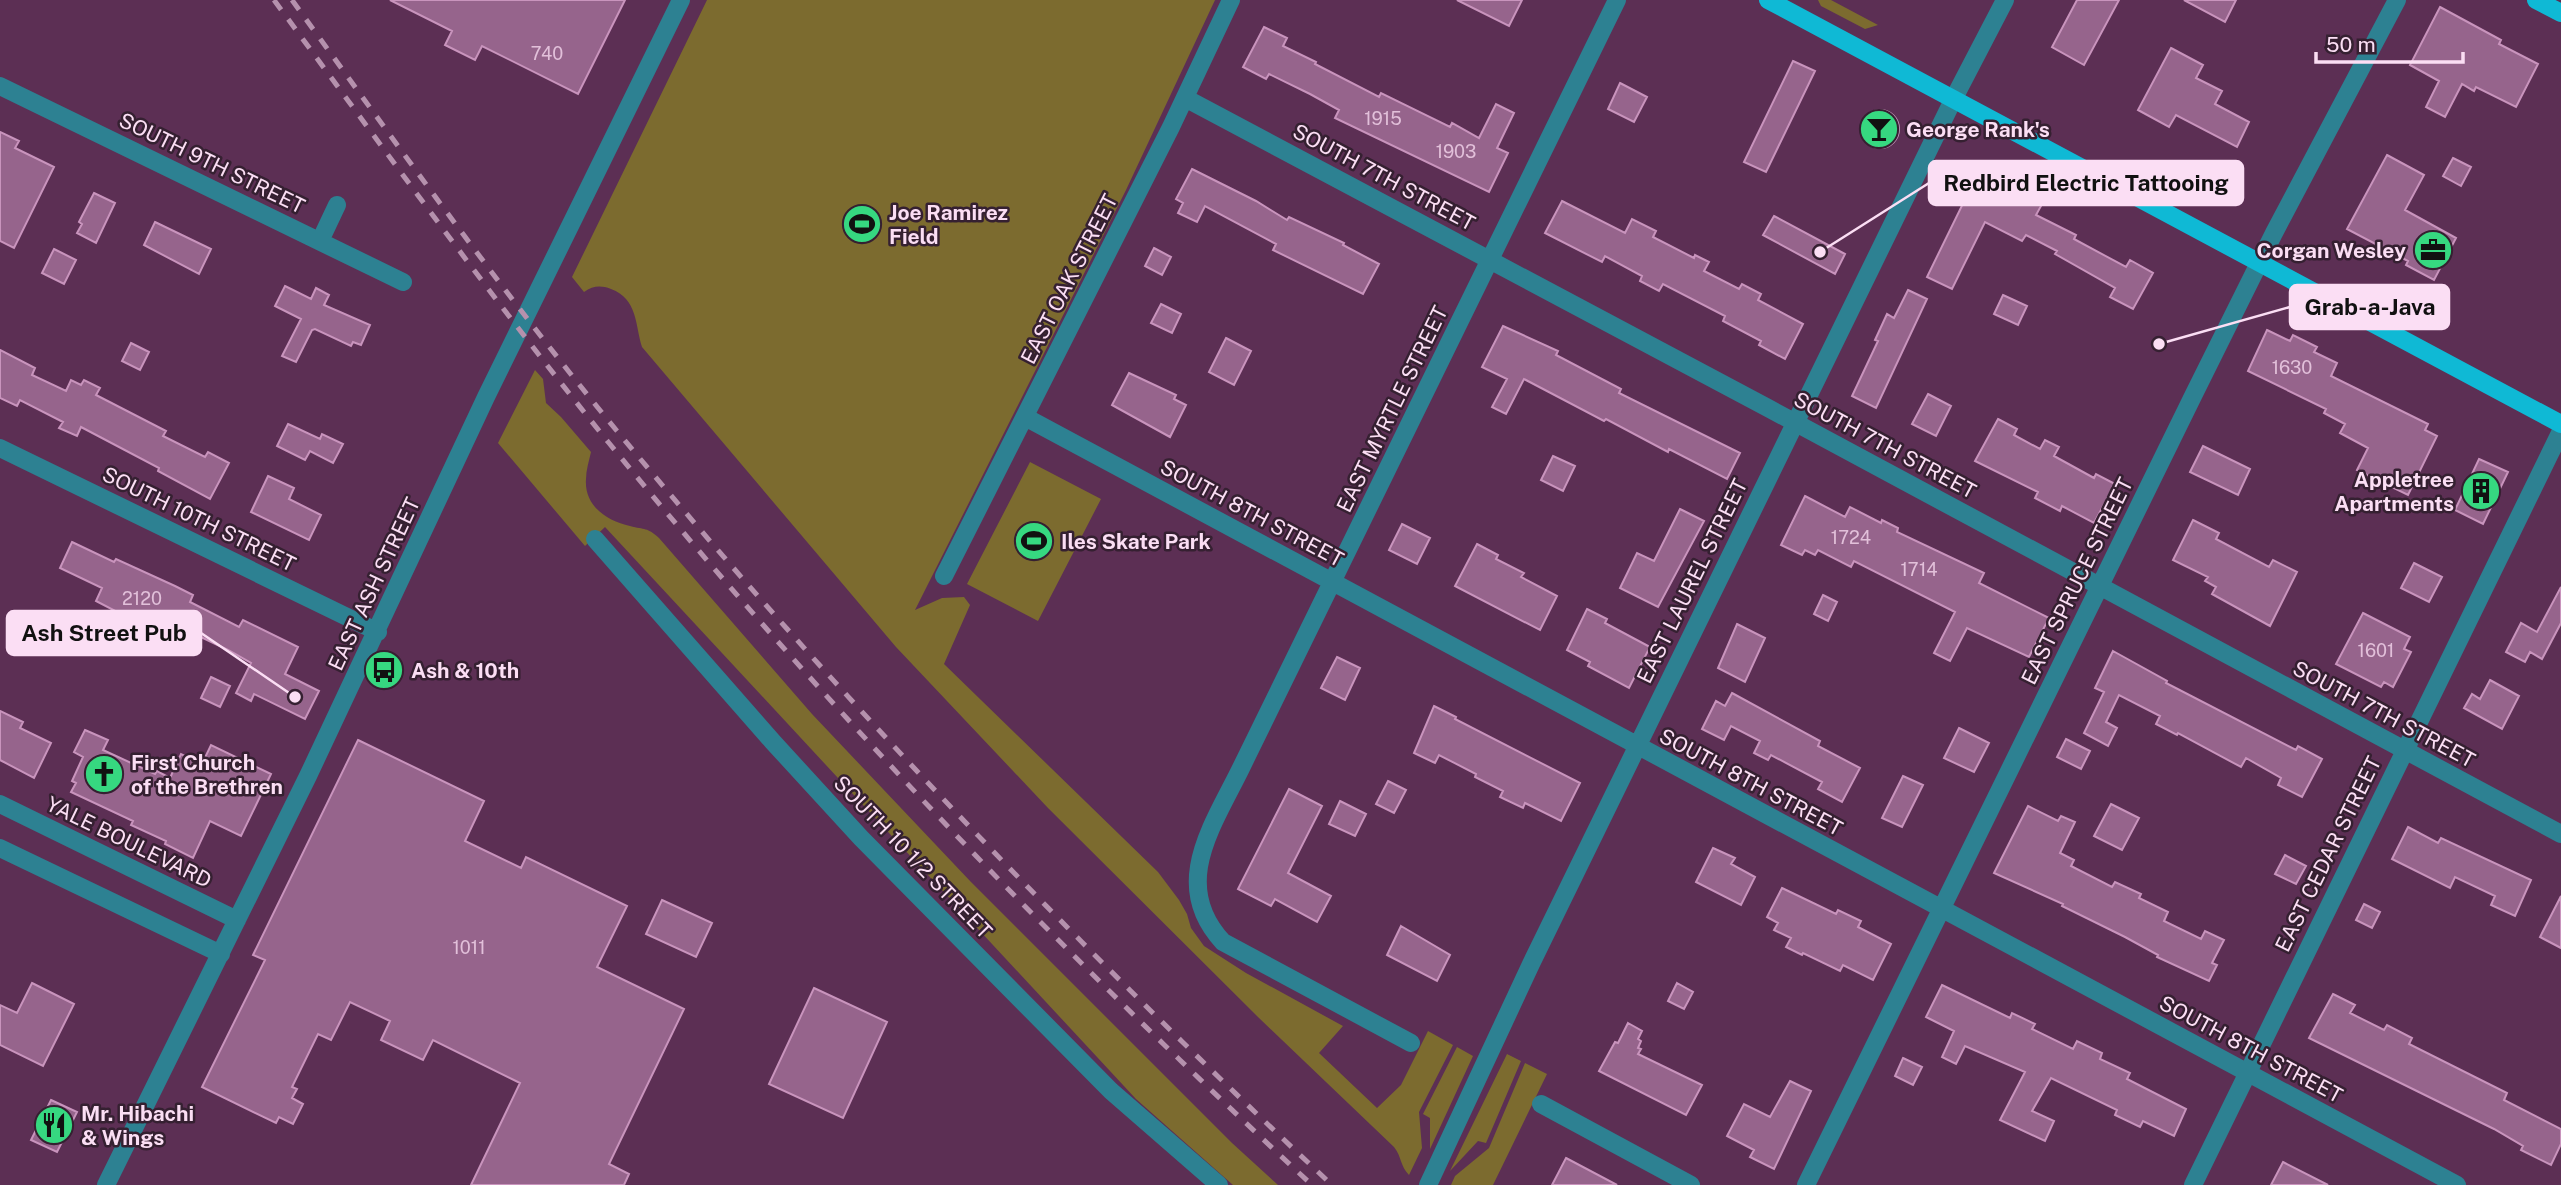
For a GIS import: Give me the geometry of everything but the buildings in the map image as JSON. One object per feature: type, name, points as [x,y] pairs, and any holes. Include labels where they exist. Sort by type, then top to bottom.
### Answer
[{"type":"main road","points":[[1768,0],[2561,424]]},
{"type":"main road","points":[[2536,0],[2561,13]]},
{"type":"street","name":"EAST ASH STREET","points":[[106,1185],[378,632],[486,397],[681,0]]},
{"type":"street","name":"EAST OAK STREET","points":[[944,576],[1185,98],[1231,0]]},
{"type":"street","name":"EAST MYRTLE STREET","points":[[1411,1043],[1223,942],[1205,919],[1198,896],[1198,863],[1617,0]]},
{"type":"street","name":"EAST LAUREL STREET","points":[[1427,1185],[1636,746],[1953,100],[2005,0]]},
{"type":"street","name":"EAST SPRUCE STREET","points":[[1806,1185],[2259,263],[2397,0]]},
{"type":"street","name":"SOUTH 9TH STREET","points":[[0,86],[403,282]]},
{"type":"street","name":"SOUTH 7TH STREET","points":[[1185,98],[2561,834]]},
{"type":"street","points":[[320,241],[337,205]]},
{"type":"street","name":"SOUTH 8TH STREET","points":[[1025,417],[2456,1185]]},
{"type":"street","name":"EAST CEDAR STREET","points":[[2193,1185],[2561,431]]},
{"type":"street","name":"SOUTH 10TH STREET","points":[[0,448],[378,632]]},
{"type":"street","name":"SOUTH 10 1/2 STREET","points":[[596,539],[772,742],[861,838],[1111,1091],[1219,1185]]},
{"type":"street","name":"YALE BOULEVARD","points":[[0,804],[237,920]]},
{"type":"street","points":[[0,848],[220,954]]},
{"type":"street","points":[[1541,1104],[1691,1185]]},
{"type":"shaded area","points":[[707,0],[1215,0],[1126,190],[915,610],[942,598],[964,597],[970,605],[944,664],[1158,872],[1179,900],[1191,928],[1204,946],[1246,973],[1343,1026],[1319,1053],[1377,1108],[1401,1085],[1428,1031],[1453,1045],[1419,1112],[1422,1148],[1409,1175],[1394,1147],[1259,1018],[1048,808],[896,647],[642,347],[634,314],[626,299],[620,293],[603,287],[594,287],[584,292],[572,277]]},
{"type":"shaded area","points":[[1818,0],[1831,0],[1878,25],[1865,29],[1821,6]]},
{"type":"shaded area","points":[[535,370],[543,379],[546,403],[591,452],[586,472],[586,489],[599,511],[621,524],[649,530],[659,538],[812,714],[971,882],[1232,1143],[1278,1185],[1233,1185],[1136,1099],[605,527],[585,546],[498,443]]},
{"type":"shaded area","name":"Iles Skate Park","points":[[1030,462],[1101,499],[1038,621],[967,584]]},
{"type":"shaded area","points":[[1457,1047],[1473,1056],[1430,1149],[1430,1118],[1423,1114]]},
{"type":"shaded area","points":[[1507,1054],[1521,1061],[1486,1143],[1478,1141],[1450,1171]]},
{"type":"shaded area","points":[[1525,1063],[1547,1074],[1493,1185],[1451,1185],[1455,1176],[1489,1148]]},
{"type":"railway","points":[[274,0],[566,389],[774,638],[947,826],[1036,918],[1312,1185]]},
{"type":"railway","points":[[292,0],[533,326],[617,431],[786,628],[962,819],[1053,913],[1332,1185]]},
{"type":"place","name":"George Rank's","points":[[1879,129]]},
{"type":"place","name":"Joe Ramirez Field","points":[[862,224]]},
{"type":"place","name":"Corgan Wesley","points":[[2433,250]]},
{"type":"place","name":"Redbird Electric Tattooing","points":[[1820,252]]},
{"type":"place","name":"Grab-a-Java","points":[[2159,344]]},
{"type":"place","name":"Appletree Apartments","points":[[2481,491]]},
{"type":"place","name":"Iles Skate Park","points":[[1034,541]]},
{"type":"place","name":"Ash & 10th","points":[[384,670]]},
{"type":"place","name":"Ash Street Pub","points":[[295,697]]},
{"type":"place","name":"First Church of the Brethren","points":[[104,774]]},
{"type":"place","name":"Mr. Hibachi & Wings","points":[[54,1125]]}]
